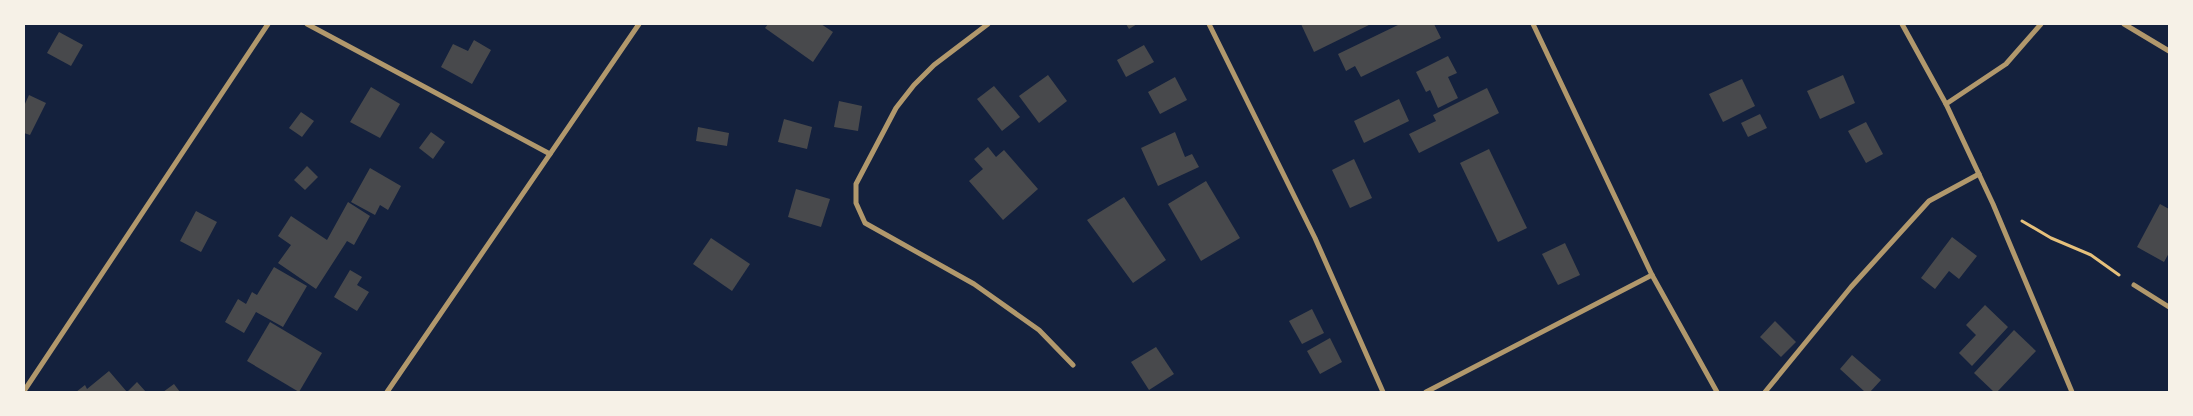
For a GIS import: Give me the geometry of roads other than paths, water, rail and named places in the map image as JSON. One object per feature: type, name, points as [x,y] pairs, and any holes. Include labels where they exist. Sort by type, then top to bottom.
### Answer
[{"type":"street","points":[[24,391],[268,24]]},
{"type":"street","points":[[307,24],[550,154]]},
{"type":"street","points":[[388,392],[639,24]]},
{"type":"street","points":[[988,24],[934,65],[914,85],[896,108],[856,184],[856,203],[866,223],[974,284],[1039,330],[1073,365]]},
{"type":"street","points":[[1209,24],[1315,238],[1383,392]]},
{"type":"street","points":[[1533,24],[1652,275],[1717,392]]},
{"type":"street","points":[[1902,24],[1946,104],[1993,204],[2072,392]]},
{"type":"street","points":[[1946,104],[2006,64],[2041,24]]},
{"type":"street","points":[[2124,24],[2169,51]]},
{"type":"street","points":[[1765,392],[1851,287],[1929,201],[1979,174]]},
{"type":"street","points":[[1426,392],[1652,275]]},
{"type":"street","points":[[2134,285],[2169,307]]}]
